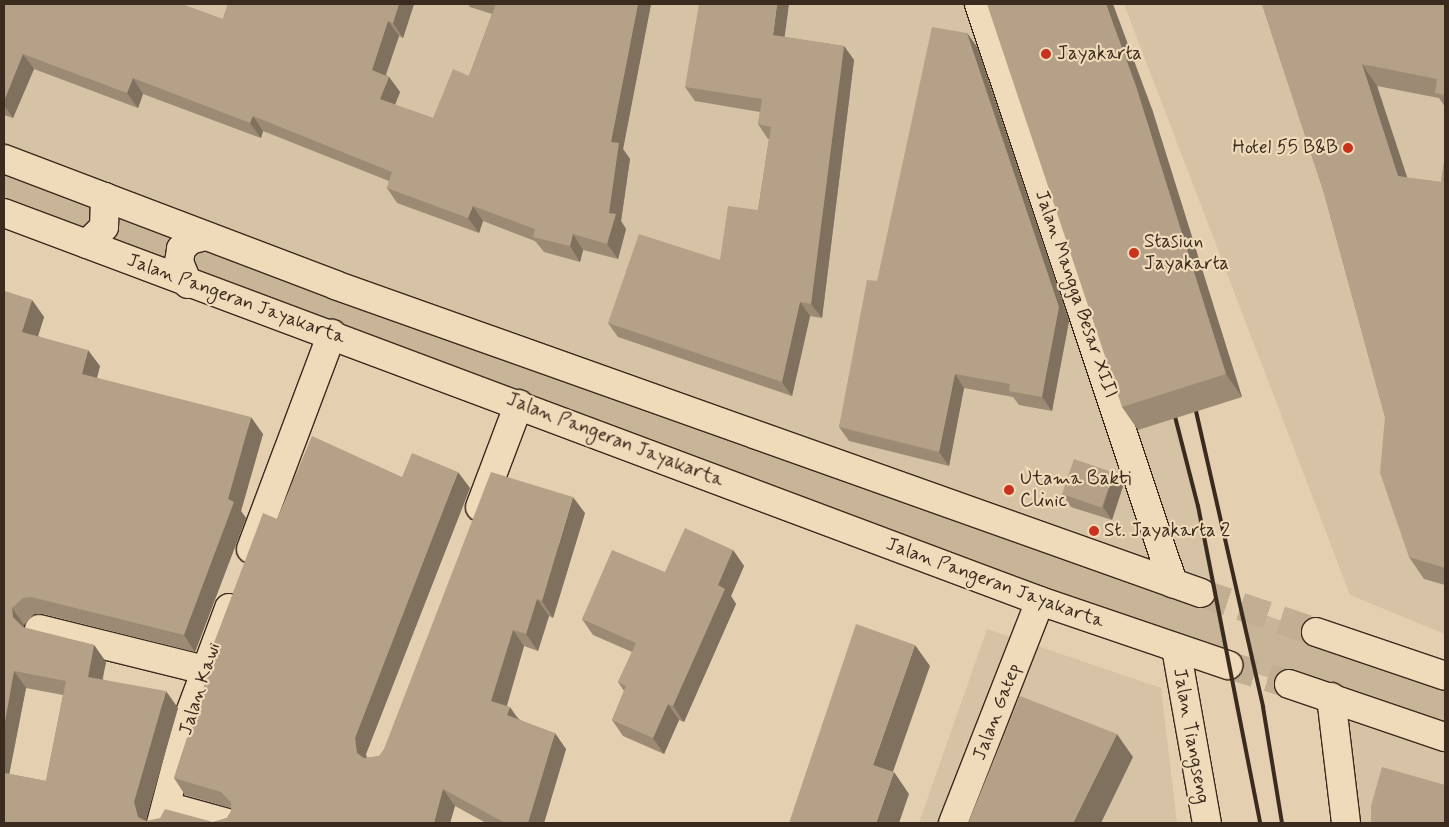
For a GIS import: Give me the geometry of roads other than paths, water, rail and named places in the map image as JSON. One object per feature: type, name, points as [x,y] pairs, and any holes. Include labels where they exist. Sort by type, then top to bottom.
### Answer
[{"type":"main road","name":"Jalan Mangga Besar XIII","points":[[979,4],[1174,583]]},
{"type":"main road","points":[[4,159],[206,236],[1201,593]]},
{"type":"main road","points":[[87,244],[104,227],[104,197]]},
{"type":"main road","name":"Jalan Pangeran Jayakarta","points":[[4,213],[188,284],[332,334],[1040,601],[1228,665]]},
{"type":"main road","points":[[188,284],[178,262],[181,249],[190,240],[206,236]]},
{"type":"main road","name":"Jalan Kawi","points":[[163,814],[205,670],[332,334]]},
{"type":"main road","points":[[470,532],[519,404]]},
{"type":"main road","name":"Jalan Gatep","points":[[954,823],[1040,601]]},
{"type":"main road","points":[[39,629],[205,670]]},
{"type":"main road","points":[[1316,632],[1445,676]]},
{"type":"main road","name":"Jalan Tiangseng","points":[[1176,648],[1206,823]]},
{"type":"main road","points":[[1289,684],[1445,737]]},
{"type":"main road","points":[[1331,697],[1346,823]]},
{"type":"main road","points":[[163,814],[228,823]]},
{"type":"tunnel","points":[[1201,593],[1316,632]]},
{"type":"tunnel","points":[[1228,665],[1289,684]]},
{"type":"railway","points":[[1193,398],[1263,707],[1282,823]]},
{"type":"railway","points":[[1172,405],[1198,506],[1260,823]]},
{"type":"place","name":"Jayakarta","points":[[1046,54]]},
{"type":"place","name":"Hotel 55 B&B","points":[[1348,148]]},
{"type":"place","name":"Stasiun Jayakarta","points":[[1134,253]]},
{"type":"place","name":"Utama Bakti Clinic","points":[[1009,490]]},
{"type":"place","name":"St. Jayakarta 2","points":[[1094,531]]}]
